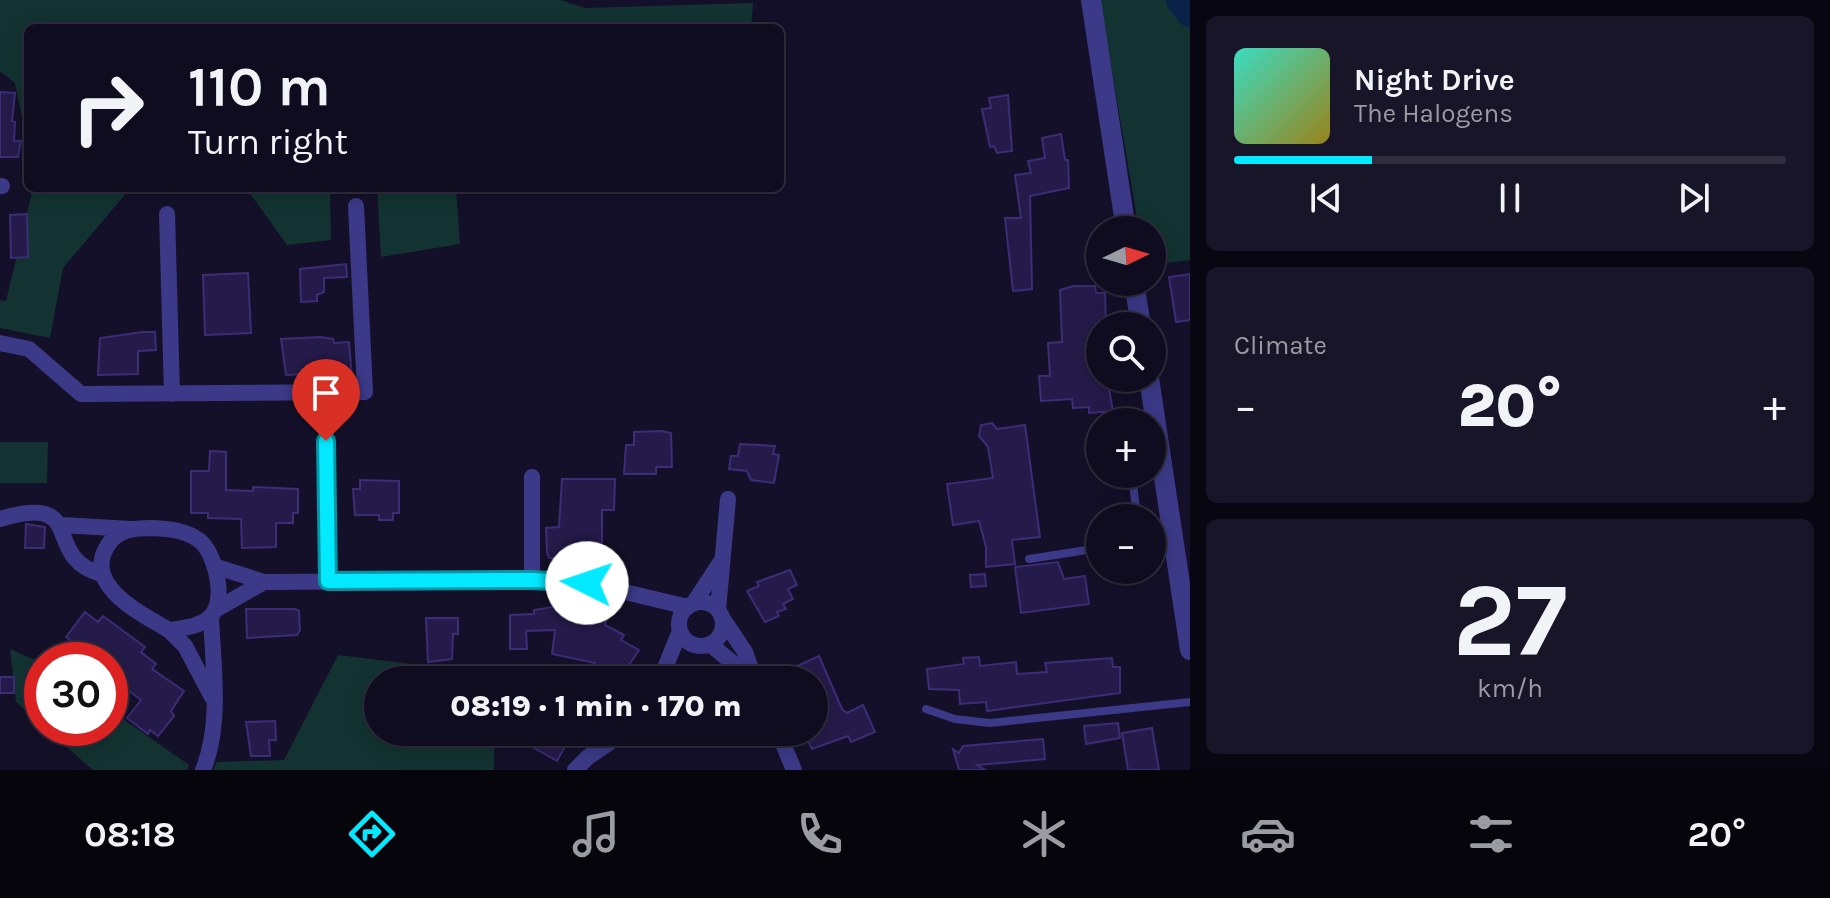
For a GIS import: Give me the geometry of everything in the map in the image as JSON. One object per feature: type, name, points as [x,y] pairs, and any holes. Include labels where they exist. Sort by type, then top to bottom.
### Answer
[{"type":"street","points":[[1091,0],[1124,216]]},
{"type":"street","points":[[0,343],[29,349],[81,394],[365,392],[356,206]]},
{"type":"street","points":[[167,214],[172,394]]},
{"type":"street","points":[[326,441],[328,581]]},
{"type":"street","points":[[532,477],[532,580]]},
{"type":"street","points":[[1161,488],[1190,650]]},
{"type":"street","points":[[676,666],[721,635],[728,499]]},
{"type":"street","points":[[0,519],[32,511],[45,512],[62,525],[180,530],[202,542],[214,566],[218,597],[213,614],[214,702],[210,746],[203,770]]},
{"type":"street","points":[[62,525],[65,546],[74,562],[101,574]]},
{"type":"street","points":[[131,529],[111,539],[101,555],[101,574],[111,590],[135,610],[169,630],[185,646],[214,702]]},
{"type":"street","points":[[665,666],[690,605],[725,556]]},
{"type":"street","points":[[214,566],[264,582],[532,580],[587,583],[690,605],[706,602],[720,613],[745,652],[750,666]]},
{"type":"street","points":[[169,630],[198,625],[264,582]]},
{"type":"street","points":[[635,595],[734,666]]},
{"type":"street","points":[[575,770],[604,746]]},
{"type":"street","points":[[784,746],[794,770]]},
{"type":"lane","points":[[1029,559],[1086,550]]},
{"type":"lane","points":[[926,709],[955,719],[990,723],[1190,702]]},
{"type":"green space","points":[[0,0],[561,0],[585,8],[753,3],[751,24],[24,24],[24,127],[15,83],[0,71]]},
{"type":"green space","points":[[1100,0],[1190,0],[1190,260],[1166,263],[1166,216],[1137,216]]},
{"type":"green space","points":[[32,192],[127,192],[63,268],[50,338],[0,328],[0,300],[6,301]]},
{"type":"green space","points":[[249,192],[330,192],[331,240],[287,245]]},
{"type":"green space","points":[[377,192],[456,192],[460,244],[381,257]]},
{"type":"green space","points":[[0,442],[48,442],[47,483],[0,483]]},
{"type":"green space","points":[[10,649],[24,655],[24,709],[16,702]]},
{"type":"green space","points":[[338,655],[429,666],[364,666],[364,746],[494,746],[494,770],[213,770],[217,762],[284,760]]},
{"type":"green space","points":[[128,723],[189,765],[187,770],[93,770],[66,746],[128,746]]},
{"type":"building","points":[[0,92],[15,93],[12,121],[15,122],[14,141],[21,141],[18,157],[0,157]]},
{"type":"building","points":[[1008,95],[1012,151],[997,153],[994,146],[990,147],[982,109],[991,108],[989,98]]},
{"type":"building","points":[[1061,134],[1065,160],[1068,160],[1069,188],[1030,196],[1032,289],[1013,291],[1005,218],[1021,218],[1015,175],[1031,173],[1028,161],[1045,158],[1042,138]]},
{"type":"building","points":[[27,214],[28,257],[11,258],[10,215]]},
{"type":"building","points":[[346,264],[347,277],[324,278],[324,292],[317,295],[317,301],[301,302],[300,269]]},
{"type":"building","points":[[248,273],[251,333],[205,335],[203,275]]},
{"type":"building","points":[[1190,274],[1190,320],[1176,322],[1169,277]]},
{"type":"building","points":[[1086,286],[1086,296],[1105,296],[1106,312],[1086,312],[1086,392],[1110,392],[1112,408],[1073,408],[1072,399],[1041,401],[1039,376],[1050,376],[1048,343],[1062,342],[1060,290]]},
{"type":"building","points":[[155,332],[156,350],[138,351],[138,374],[98,375],[100,338]]},
{"type":"building","points":[[281,339],[333,339],[334,343],[349,342],[352,378],[328,379],[328,373],[286,375]]},
{"type":"building","points":[[992,423],[997,429],[1025,425],[1040,537],[1012,540],[1015,564],[986,567],[986,547],[979,521],[953,525],[947,484],[993,478],[988,447],[979,436],[981,425]]},
{"type":"building","points":[[634,432],[671,433],[672,467],[656,467],[656,474],[624,474],[626,445],[634,445]]},
{"type":"building","points":[[740,444],[775,446],[773,454],[779,455],[774,483],[751,480],[747,471],[729,469],[731,456],[738,456]]},
{"type":"building","points":[[210,451],[226,452],[226,490],[253,491],[253,487],[298,489],[298,513],[293,513],[293,523],[276,523],[276,547],[242,548],[241,519],[208,518],[208,513],[191,513],[191,471],[209,471]]},
{"type":"building","points":[[562,479],[615,479],[614,510],[602,510],[602,557],[595,561],[549,558],[546,528],[559,527]]},
{"type":"building","points":[[360,480],[399,481],[399,513],[393,513],[393,520],[379,520],[379,515],[355,515],[353,489],[360,489]]},
{"type":"building","points":[[26,524],[45,527],[44,548],[25,548]]},
{"type":"building","points":[[1058,562],[1064,579],[1085,576],[1089,604],[1021,613],[1015,567]]},
{"type":"building","points":[[790,570],[797,585],[788,589],[793,599],[783,604],[786,609],[777,612],[779,616],[765,622],[747,591],[759,586],[757,582]]},
{"type":"building","points":[[985,574],[986,586],[971,587],[970,575]]},
{"type":"building","points":[[559,606],[607,614],[605,625],[624,635],[621,640],[639,650],[628,666],[593,666],[595,663],[552,654],[555,630],[526,631],[527,649],[510,649],[510,615],[534,614],[534,610]]},
{"type":"building","points":[[246,609],[295,609],[299,611],[300,630],[297,635],[247,638]]},
{"type":"building","points":[[85,612],[98,622],[103,616],[145,647],[141,652],[156,664],[152,669],[184,691],[171,711],[174,716],[158,736],[150,730],[148,734],[128,719],[141,700],[128,690],[128,642],[73,642],[66,637]]},
{"type":"building","points":[[426,618],[458,618],[458,634],[453,634],[452,659],[428,662]]},
{"type":"building","points":[[819,656],[823,666],[797,666]]},
{"type":"building","points":[[979,657],[980,666],[1016,662],[1017,674],[1047,672],[1045,663],[1112,658],[1113,667],[1120,667],[1120,693],[987,711],[986,702],[960,704],[959,690],[929,689],[927,669],[964,664],[963,658]]},
{"type":"building","points":[[0,677],[14,677],[14,693],[0,693]]},
{"type":"building","points":[[828,677],[842,709],[847,713],[863,705],[875,732],[851,742],[848,736],[828,743]]},
{"type":"building","points":[[275,721],[276,740],[269,740],[270,756],[251,756],[246,722]]},
{"type":"building","points":[[1118,723],[1120,738],[1086,744],[1084,726]]},
{"type":"building","points":[[1152,728],[1159,770],[1128,770],[1122,733]]},
{"type":"building","points":[[1043,739],[1045,759],[977,765],[985,770],[959,770],[953,749],[959,753],[963,746]]},
{"type":"building","points":[[531,746],[565,746],[557,761]]},
{"type":"waterway","points":[[1180,0],[1190,13]]},
{"type":"route","points":[[326,441],[328,581],[532,580],[587,583]]}]
